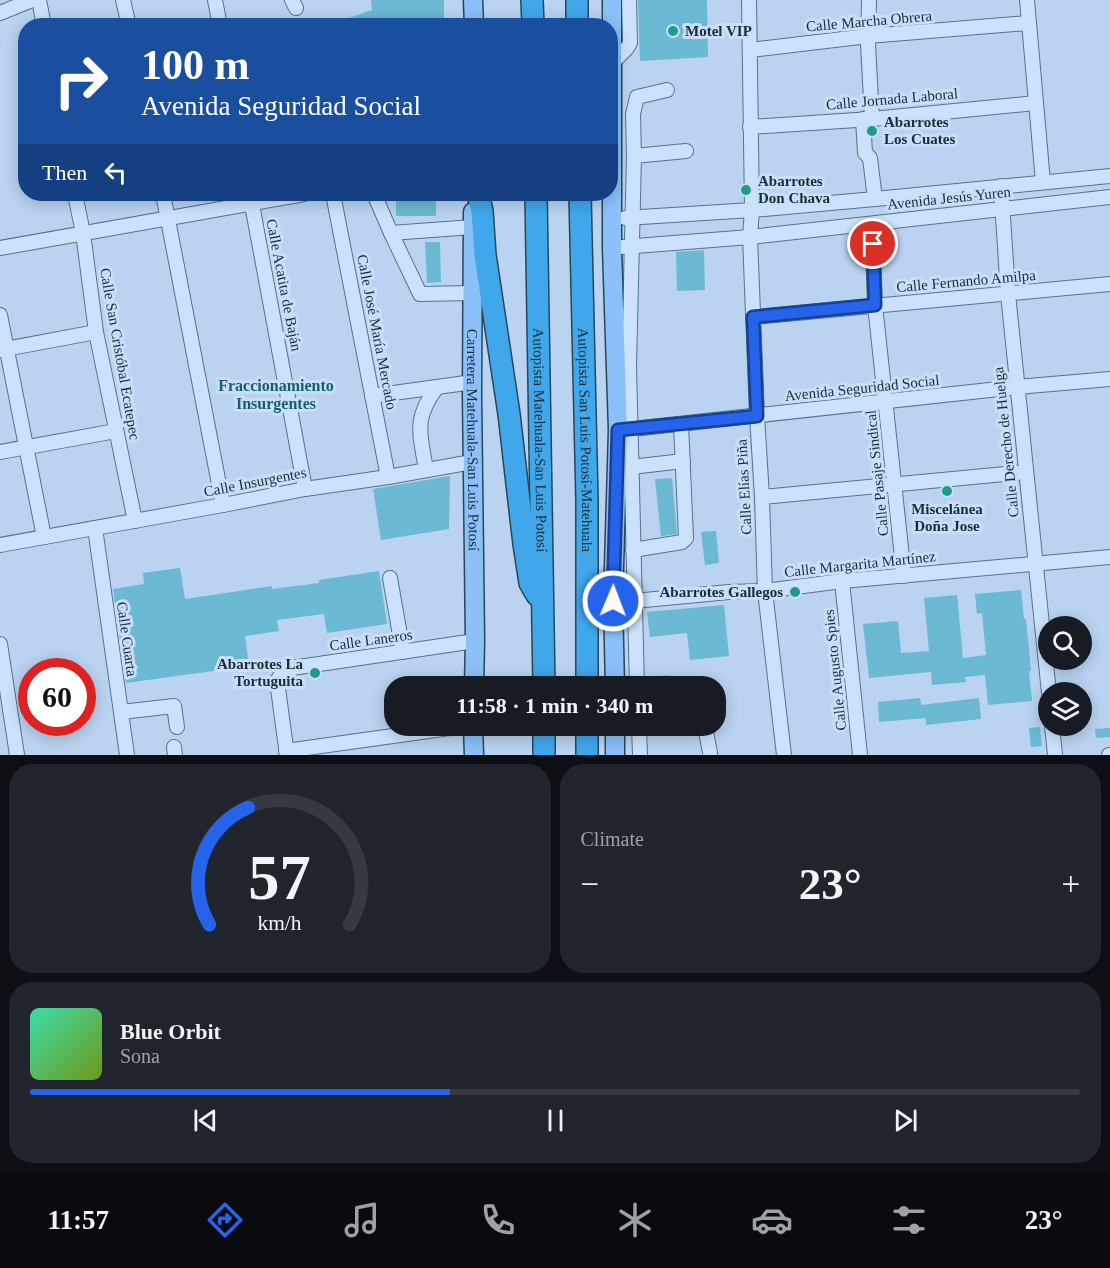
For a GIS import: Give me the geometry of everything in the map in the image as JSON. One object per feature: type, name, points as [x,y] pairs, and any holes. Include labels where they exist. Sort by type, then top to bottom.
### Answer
[{"type":"highway","points":[[532,0],[533,18]]},
{"type":"highway","points":[[577,0],[578,18]]},
{"type":"highway","points":[[478,201],[482,211],[530,583],[543,605]]},
{"type":"highway","name":"Autopista Matehuala-San Luis Potosí","points":[[536,201],[544,676]]},
{"type":"highway","name":"Autopista San Luis Potosí-Matehuala","points":[[580,201],[587,489],[587,676]]},
{"type":"highway","points":[[544,736],[544,755]]},
{"type":"highway","points":[[587,736],[587,754]]},
{"type":"main road","points":[[473,0],[474,18]]},
{"type":"main road","points":[[612,0],[612,18]]},
{"type":"main road","name":"Carretera Matehuala-San Luis Potosí","points":[[474,676],[472,293],[475,201]]},
{"type":"main road","points":[[612,201],[615,343],[624,430],[613,601],[615,676]]},
{"type":"main road","points":[[615,343],[629,367]]},
{"type":"main road","points":[[473,736],[474,755]]},
{"type":"main road","points":[[615,736],[615,755]]},
{"type":"street","points":[[0,13],[32,0]]},
{"type":"street","points":[[39,0],[42,18]]},
{"type":"street","points":[[123,0],[127,18]]},
{"type":"street","points":[[215,0],[218,18]]},
{"type":"street","points":[[618,57],[630,43],[629,0]]},
{"type":"street","name":"Calle Elías Piña","points":[[749,0],[752,210],[750,237],[765,591],[784,755]]},
{"type":"street","points":[[869,0],[865,153],[870,158],[875,199]]},
{"type":"street","points":[[1027,0],[1043,182]]},
{"type":"street","name":"Calle Marcha Obrera","points":[[750,50],[868,36],[1028,23]]},
{"type":"street","points":[[637,676],[631,467],[624,430],[629,367],[633,114],[637,97],[667,90]]},
{"type":"street","name":"Calle Jornada Laboral","points":[[750,127],[867,119],[1036,103]]},
{"type":"street","points":[[634,156],[686,151]]},
{"type":"street","name":"Avenida Jesús Yuren","points":[[612,219],[752,210],[1110,176]]},
{"type":"street","name":"Calle Derecho de Huelga","points":[[1001,186],[1008,294],[1048,682]]},
{"type":"street","name":"Avenida Jesús Yuren","points":[[612,248],[750,237],[1110,197]]},
{"type":"street","name":"Calle San Cristóbal Ecatepec","points":[[76,201],[96,332],[135,521]]},
{"type":"street","points":[[164,201],[223,505]]},
{"type":"street","points":[[0,248],[168,218],[239,201]]},
{"type":"street","name":"Calle Acatita de Baján","points":[[252,201],[305,489]]},
{"type":"street","name":"Calle José María Mercado","points":[[334,201],[388,477]]},
{"type":"street","points":[[377,201],[420,294],[472,293]]},
{"type":"street","name":"Calle Pasaje Sindical","points":[[872,224],[875,305],[904,576]]},
{"type":"street","points":[[391,233],[473,226]]},
{"type":"street","name":"Calle Fernando Amilpa","points":[[753,317],[1110,284]]},
{"type":"street","points":[[0,315],[3,349],[44,537]]},
{"type":"street","points":[[3,349],[96,332]]},
{"type":"street","name":"Avenida Seguridad Social","points":[[624,430],[1110,379]]},
{"type":"street","points":[[372,396],[473,382]]},
{"type":"street","points":[[426,470],[420,428],[422,412],[437,387]]},
{"type":"street","points":[[633,550],[682,542],[686,538],[681,424]]},
{"type":"street","points":[[0,452],[116,431]]},
{"type":"street","points":[[631,467],[683,461]]},
{"type":"street","name":"Calle Insurgentes","points":[[0,545],[305,489],[472,462]]},
{"type":"street","points":[[762,498],[1026,472]]},
{"type":"street","name":"Calle Cuarta","points":[[95,528],[127,755]]},
{"type":"street","name":"Calle Margarita Martínez","points":[[613,601],[765,591],[842,581],[1110,557]]},
{"type":"street","points":[[390,578],[403,652]]},
{"type":"street","name":"Calle Augusto Spies","points":[[842,581],[860,755]]},
{"type":"street","name":"Calle Laneros","points":[[286,753],[277,681],[282,673],[292,668],[475,641]]},
{"type":"street","points":[[0,644],[17,755]]},
{"type":"street","points":[[121,712],[174,706],[177,727]]},
{"type":"street","points":[[286,753],[398,736]]},
{"type":"street","points":[[639,736],[640,755]]},
{"type":"street","points":[[707,736],[710,753]]},
{"type":"street","points":[[1053,736],[1055,755]]},
{"type":"building","points":[[371,0],[444,0],[444,18],[349,18],[372,10]]},
{"type":"building","name":"Motel VIP","points":[[638,0],[707,0],[708,57],[640,61]]},
{"type":"building","points":[[396,201],[436,201],[436,216],[396,216]]},
{"type":"building","points":[[425,242],[440,242],[441,282],[427,283]]},
{"type":"building","points":[[704,250],[705,290],[677,291],[676,252]]},
{"type":"building","points":[[450,476],[449,529],[381,540],[373,489]]},
{"type":"building","points":[[672,478],[677,534],[661,536],[655,479]]},
{"type":"building","points":[[716,531],[719,563],[705,565],[701,532]]},
{"type":"building","points":[[180,568],[185,599],[272,586],[272,589],[319,583],[319,580],[379,571],[387,624],[327,633],[324,614],[277,620],[279,631],[245,636],[249,666],[126,683],[113,589],[144,584],[143,573]]},
{"type":"building","points":[[1021,590],[1028,639],[1032,701],[988,705],[985,675],[965,677],[966,682],[932,685],[931,672],[869,678],[863,624],[898,621],[901,653],[929,651],[924,598],[957,595],[963,658],[986,655],[982,613],[977,614],[975,594]]},
{"type":"building","points":[[724,605],[729,656],[690,660],[687,633],[650,637],[647,612]]},
{"type":"building","points":[[920,698],[921,705],[979,698],[981,719],[926,725],[926,718],[879,722],[878,702]]},
{"type":"building","points":[[1038,727],[1038,736],[1041,736],[1042,746],[1031,747],[1029,728]]},
{"type":"building","points":[[1110,728],[1110,737],[1096,738],[1095,729]]},
{"type":"place","name":"Motel VIP","points":[[673,31]]},
{"type":"place","name":"Abarrotes Los Cuates","points":[[872,131]]},
{"type":"place","name":"Abarrotes Don Chava","points":[[746,190]]},
{"type":"place","name":"Miscelánea Doña Jose","points":[[947,491]]},
{"type":"place","name":"Abarrotes Gallegos","points":[[795,592]]},
{"type":"place","name":"Abarrotes La Tortuguita","points":[[315,673]]},
{"type":"district","name":"Fraccionamiento Insurgentes","points":[[276,394]]},
{"type":"route","points":[[613,601],[618,430],[757,416],[753,317],[875,305],[873,244]]}]
